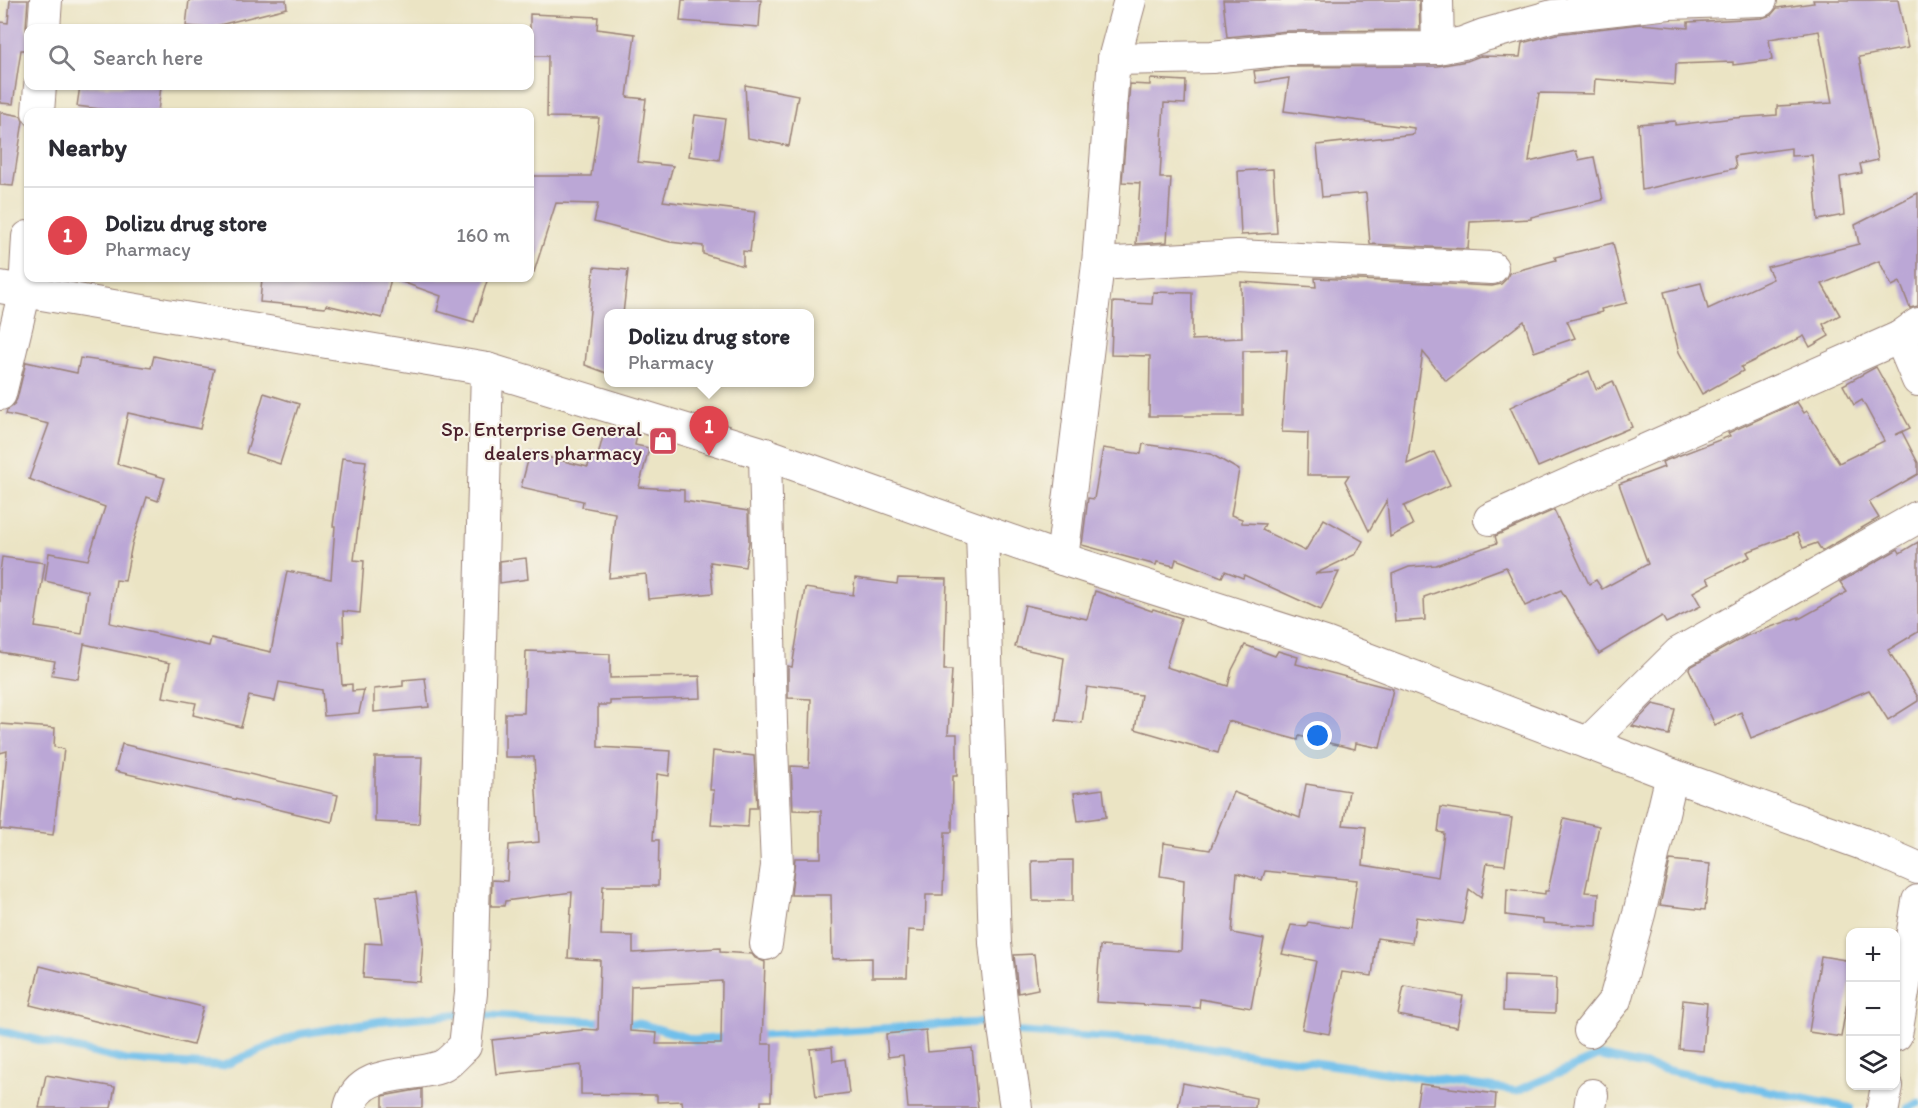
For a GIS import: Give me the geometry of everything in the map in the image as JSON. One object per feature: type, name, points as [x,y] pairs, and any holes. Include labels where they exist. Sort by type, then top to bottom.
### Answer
[{"type":"street","points":[[44,24],[46,0]]},
{"type":"street","points":[[1062,559],[1098,264],[1114,59],[1130,0]]},
{"type":"street","points":[[1437,0],[1438,48]]},
{"type":"street","points":[[1114,59],[1212,57],[1288,49],[1438,48],[1463,43],[1553,16],[1669,3],[1754,1]]},
{"type":"street","points":[[38,108],[40,90]]},
{"type":"street","points":[[0,394],[12,288],[24,250]]},
{"type":"street","points":[[1098,264],[1239,256],[1492,268]]},
{"type":"street","points":[[12,288],[487,369],[765,454],[1062,559],[1324,643],[1672,775],[1863,844],[1918,868]]},
{"type":"street","points":[[1490,519],[1909,331],[1918,380]]},
{"type":"street","points":[[350,1108],[359,1089],[376,1079],[441,1067],[465,1046],[471,993],[487,369]]},
{"type":"street","points":[[765,454],[771,723],[777,866],[766,944]]},
{"type":"street","points":[[1588,743],[1679,654],[1918,517]]},
{"type":"street","points":[[982,531],[995,943],[1004,1028],[1016,1108]]},
{"type":"street","points":[[1590,1031],[1615,1000],[1640,914],[1672,775]]},
{"type":"street","points":[[1900,1011],[1918,901]]},
{"type":"street","points":[[1883,1108],[1886,1090]]},
{"type":"building","points":[[10,0],[28,0],[26,24],[24,24],[24,50],[21,50],[13,104],[0,103],[0,22],[8,23]]},
{"type":"building","points":[[189,0],[286,0],[287,8],[224,24],[186,24]]},
{"type":"building","points":[[682,0],[761,0],[759,27],[680,21]]},
{"type":"building","points":[[1223,0],[1419,0],[1420,30],[1288,31],[1227,37]]},
{"type":"building","points":[[1813,0],[1898,0],[1908,48],[1859,57],[1878,160],[1860,164],[1862,173],[1840,177],[1844,215],[1818,220],[1812,155],[1791,156],[1791,148],[1734,156],[1736,168],[1642,190],[1638,124],[1675,121],[1675,125],[1777,115],[1777,106],[1832,103],[1819,31],[1769,39],[1772,60],[1733,65],[1733,62],[1676,64],[1675,85],[1595,79],[1594,94],[1539,93],[1529,162],[1576,151],[1579,160],[1594,157],[1603,200],[1531,217],[1531,219],[1470,222],[1468,249],[1370,244],[1366,193],[1322,197],[1317,145],[1414,134],[1414,128],[1284,111],[1289,78],[1256,83],[1254,71],[1289,67],[1438,66],[1467,61],[1480,56],[1520,57],[1522,43],[1556,34],[1640,24],[1688,28],[1688,22],[1762,18],[1771,15],[1777,8],[1814,3]]},
{"type":"building","points":[[530,14],[598,17],[597,29],[635,34],[627,97],[646,99],[638,162],[673,166],[663,201],[755,212],[750,252],[743,251],[743,266],[703,254],[703,246],[670,242],[594,222],[598,204],[556,203],[534,272],[534,176],[591,176],[599,118],[547,117],[548,56],[534,56],[534,24],[530,24]]},
{"type":"building","points":[[1150,79],[1186,81],[1185,104],[1164,103],[1160,178],[1171,178],[1167,242],[1136,244],[1140,183],[1122,182],[1130,84],[1150,85]]},
{"type":"building","points":[[745,85],[798,95],[789,146],[748,138]]},
{"type":"building","points":[[79,90],[161,90],[158,108],[77,106]]},
{"type":"building","points":[[0,112],[21,116],[23,121],[13,186],[0,185]]},
{"type":"building","points":[[695,115],[725,119],[719,160],[689,156]]},
{"type":"building","points":[[1273,169],[1277,233],[1241,235],[1238,171]]},
{"type":"building","points":[[1918,193],[1918,306],[1910,308],[1900,282],[1892,286],[1879,261],[1822,284],[1840,315],[1823,324],[1829,336],[1810,347],[1804,336],[1741,367],[1743,371],[1702,394],[1679,352],[1664,292],[1701,283],[1708,309],[1773,279],[1767,267],[1859,244],[1855,225]]},
{"type":"building","points":[[1613,243],[1627,303],[1567,321],[1575,338],[1534,352],[1524,321],[1446,381],[1423,352],[1407,464],[1434,452],[1450,485],[1404,506],[1413,525],[1390,537],[1387,500],[1369,531],[1345,481],[1349,475],[1307,475],[1308,433],[1282,432],[1287,350],[1243,351],[1243,416],[1149,416],[1150,356],[1111,355],[1113,302],[1152,304],[1153,292],[1192,293],[1192,340],[1242,338],[1241,282],[1316,287],[1315,278],[1492,286],[1501,284],[1509,273],[1556,260],[1555,257]]},
{"type":"building","points":[[594,267],[628,270],[624,309],[604,309],[604,372],[585,365]]},
{"type":"building","points":[[262,282],[390,282],[382,318],[326,305],[325,308],[260,302]]},
{"type":"building","points":[[402,282],[487,282],[474,322],[437,311],[441,296]]},
{"type":"building","points":[[154,356],[214,369],[200,429],[128,413],[117,464],[165,478],[158,501],[147,497],[132,544],[125,581],[116,580],[110,623],[209,646],[211,638],[271,652],[287,571],[331,579],[335,526],[333,526],[342,458],[366,461],[354,560],[364,561],[360,613],[343,611],[344,642],[339,642],[342,685],[352,684],[352,691],[364,690],[359,713],[324,716],[322,690],[279,682],[275,701],[249,696],[241,727],[193,715],[196,703],[163,697],[170,663],[84,644],[78,679],[52,675],[55,661],[0,652],[2,557],[45,563],[35,627],[82,634],[88,591],[45,581],[49,553],[88,560],[105,507],[29,479],[49,424],[6,414],[17,399],[26,362],[77,373],[80,358],[151,368]]},
{"type":"building","points":[[1876,367],[1910,428],[1895,435],[1902,432],[1918,463],[1918,474],[1869,502],[1879,518],[1822,551],[1817,543],[1803,548],[1797,533],[1747,552],[1750,557],[1707,578],[1710,583],[1693,592],[1701,606],[1666,623],[1662,616],[1599,654],[1561,590],[1525,606],[1506,567],[1424,597],[1425,620],[1395,622],[1392,574],[1409,567],[1436,565],[1497,543],[1495,536],[1554,510],[1589,584],[1596,580],[1602,589],[1648,564],[1619,484],[1664,467],[1662,462],[1730,436],[1728,433],[1797,402],[1804,413],[1807,411],[1839,463],[1884,441],[1862,400],[1854,405],[1843,385]]},
{"type":"building","points":[[1589,371],[1596,389],[1613,381],[1632,427],[1538,467],[1510,407]]},
{"type":"building","points":[[264,393],[299,404],[280,464],[246,453]]},
{"type":"building","points":[[605,428],[637,435],[635,445],[649,448],[639,487],[684,490],[684,501],[748,511],[749,542],[745,567],[710,562],[713,593],[648,599],[646,574],[609,578],[615,513],[582,507],[583,501],[521,487],[530,453],[588,467],[590,455],[598,456]]},
{"type":"building","points":[[1143,444],[1211,454],[1239,470],[1231,515],[1242,519],[1242,523],[1265,524],[1262,530],[1305,551],[1324,519],[1363,541],[1356,554],[1315,574],[1339,572],[1321,610],[1244,575],[1243,578],[1225,571],[1222,577],[1176,559],[1174,566],[1157,562],[1156,565],[1082,545],[1088,498],[1094,499],[1103,448],[1141,454]]},
{"type":"building","points":[[1918,542],[1918,632],[1888,650],[1918,697],[1918,701],[1888,720],[1869,690],[1751,738],[1741,712],[1715,725],[1690,667],[1746,636],[1799,617],[1799,619],[1847,592],[1840,582],[1898,549],[1900,553]]},
{"type":"building","points":[[526,558],[528,579],[500,583],[500,561]]},
{"type":"building","points":[[855,578],[897,584],[898,578],[947,579],[944,670],[952,670],[948,734],[957,734],[957,776],[953,776],[952,832],[945,832],[943,895],[926,895],[925,931],[909,930],[907,977],[872,977],[872,958],[832,959],[831,895],[791,895],[795,858],[821,858],[821,811],[793,810],[791,766],[809,767],[811,699],[788,698],[788,666],[792,667],[805,588],[853,595]]},
{"type":"building","points":[[1095,591],[1152,611],[1153,609],[1181,618],[1166,667],[1228,686],[1232,670],[1245,645],[1275,656],[1278,651],[1298,657],[1296,664],[1393,689],[1380,748],[1356,743],[1355,749],[1299,736],[1298,740],[1228,721],[1218,753],[1135,729],[1141,695],[1087,687],[1082,723],[1056,720],[1064,658],[1015,647],[1025,605],[1087,619]]},
{"type":"building","points":[[526,651],[610,654],[610,678],[700,676],[701,698],[610,701],[610,705],[598,705],[598,747],[671,751],[669,776],[657,774],[653,840],[659,840],[658,886],[603,886],[601,935],[633,936],[633,953],[720,948],[720,952],[752,954],[755,958],[765,962],[762,1044],[772,1044],[771,1101],[761,1101],[761,1108],[683,1108],[682,1101],[657,1102],[657,1095],[581,1094],[581,1065],[496,1074],[492,1040],[582,1029],[598,1030],[600,960],[568,958],[572,892],[505,901],[504,906],[491,906],[492,880],[507,881],[509,845],[539,842],[534,757],[505,757],[505,713],[524,713]],"holes":[[[722,981],[721,1044],[656,1044],[657,1033],[630,1031],[631,986]]]},
{"type":"building","points":[[425,678],[429,707],[374,712],[374,689],[403,686],[403,680]]},
{"type":"building","points":[[1653,704],[1675,709],[1669,735],[1632,726]]},
{"type":"building","points":[[0,724],[55,728],[54,747],[64,749],[53,835],[0,829],[7,751],[0,753]]},
{"type":"building","points":[[122,744],[338,795],[332,822],[115,771]]},
{"type":"building","points":[[713,751],[754,756],[757,808],[749,808],[748,827],[711,825],[714,790],[710,790]]},
{"type":"building","points":[[375,757],[422,757],[419,824],[375,822]]},
{"type":"building","points":[[1306,784],[1349,791],[1343,825],[1366,827],[1363,865],[1438,877],[1444,833],[1438,832],[1441,807],[1512,818],[1505,865],[1487,863],[1481,898],[1469,889],[1463,924],[1416,917],[1412,943],[1377,938],[1372,976],[1342,972],[1329,1034],[1302,1029],[1316,961],[1282,954],[1291,925],[1306,927],[1308,922],[1350,929],[1357,880],[1265,871],[1262,880],[1237,873],[1232,933],[1264,939],[1251,1008],[1200,999],[1199,1008],[1096,1002],[1100,946],[1181,951],[1184,880],[1160,876],[1164,843],[1210,850],[1233,792],[1300,818]]},
{"type":"building","points":[[1103,789],[1106,817],[1078,821],[1074,793]]},
{"type":"building","points":[[1564,818],[1599,826],[1585,892],[1599,893],[1597,926],[1543,923],[1543,920],[1506,915],[1507,889],[1545,894],[1545,891],[1548,891]]},
{"type":"building","points":[[1073,860],[1073,901],[1033,901],[1032,861]]},
{"type":"building","points":[[1670,860],[1710,864],[1705,910],[1660,905]]},
{"type":"building","points":[[416,892],[423,943],[420,982],[363,978],[365,943],[382,944],[376,897]]},
{"type":"building","points":[[1034,954],[1038,989],[1018,993],[1014,955]]},
{"type":"building","points":[[1821,956],[1846,960],[1846,1008],[1841,1037],[1809,1032]]},
{"type":"building","points":[[40,966],[203,1007],[193,1045],[30,1005]]},
{"type":"building","points":[[1504,976],[1556,978],[1555,1013],[1503,1011]]},
{"type":"building","points":[[1404,986],[1463,996],[1457,1027],[1398,1015]]},
{"type":"building","points":[[1683,1000],[1707,1003],[1703,1051],[1679,1049]]},
{"type":"building","points":[[926,1030],[928,1052],[972,1048],[978,1108],[908,1108],[903,1055],[888,1057],[886,1034]]},
{"type":"building","points":[[832,1047],[833,1061],[845,1059],[849,1093],[816,1097],[810,1049]]},
{"type":"building","points":[[46,1075],[115,1087],[111,1108],[39,1108]]},
{"type":"building","points":[[1183,1083],[1256,1098],[1255,1108],[1178,1108]]},
{"type":"building","points":[[1420,1084],[1496,1094],[1495,1108],[1416,1108]]},
{"type":"building","points":[[422,1089],[422,1108],[383,1108],[383,1096]]},
{"type":"waterway","points":[[0,1031],[128,1061],[222,1066],[300,1034],[379,1021],[459,1014]]},
{"type":"waterway","points":[[482,1015],[607,1022]]},
{"type":"waterway","points":[[620,1022],[642,1024],[696,1040],[731,1037]]},
{"type":"waterway","points":[[753,1036],[989,1022]]},
{"type":"waterway","points":[[1016,1032],[1161,1041],[1516,1091],[1599,1056],[1850,1108]]},
{"type":"waterway","points":[[1908,1108],[1918,1103]]},
{"type":"place","name":"Sp. Enterprise General dealers pharmacy","points":[[663,441]]},
{"type":"place","name":"Dolizu drug store","points":[[709,456]]}]
